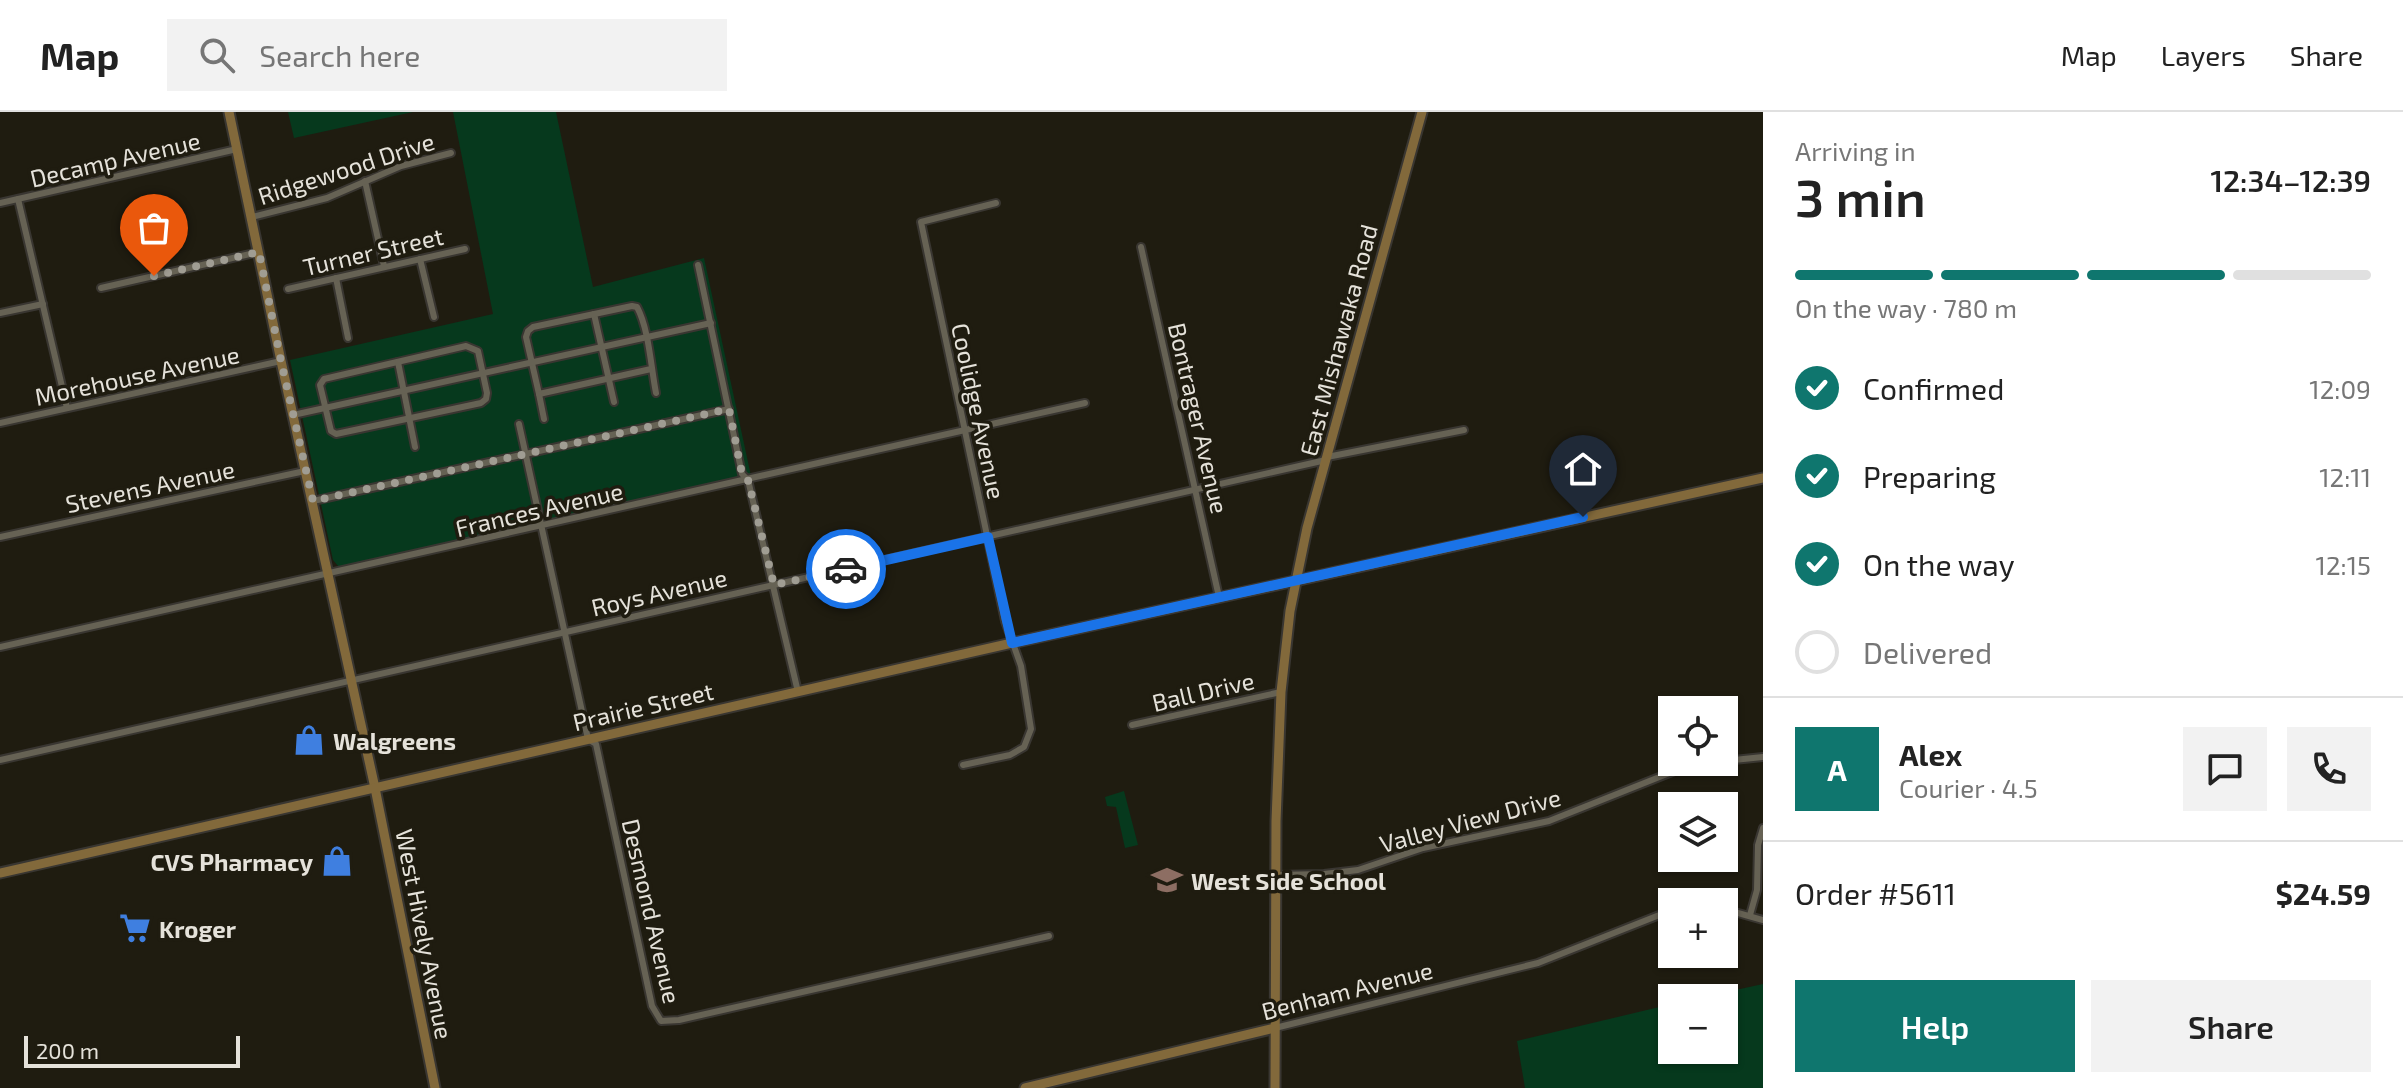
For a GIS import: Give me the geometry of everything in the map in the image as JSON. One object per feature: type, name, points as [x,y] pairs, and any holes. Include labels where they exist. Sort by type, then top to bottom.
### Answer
[{"type":"main road","name":"West Hively Avenue","points":[[229,112],[375,788],[435,1088]]},
{"type":"main road","name":"East Mishawaka Road","points":[[1275,1088],[1275,875],[1281,692],[1296,580],[1326,458],[1422,112]]},
{"type":"main road","name":"Prairie Street","points":[[0,873],[1012,643],[1763,478]]},
{"type":"main road","name":"Benham Avenue","points":[[1025,1088],[1275,1028]]},
{"type":"street","name":"Decamp Avenue","points":[[0,203],[237,149]]},
{"type":"street","name":"Ridgewood Drive","points":[[252,217],[327,198],[401,166],[451,153]]},
{"type":"street","points":[[365,181],[384,266]]},
{"type":"street","points":[[18,199],[67,408]]},
{"type":"street","name":"Coolidge Avenue","points":[[963,765],[1010,755],[1024,747],[1031,729],[1021,666],[1012,643],[988,537],[921,222],[996,203]]},
{"type":"street","name":"Bontrager Avenue","points":[[1141,247],[1219,597]]},
{"type":"street","name":"Turner Street","points":[[288,289],[465,249]]},
{"type":"street","points":[[101,288],[259,252]]},
{"type":"street","points":[[420,259],[434,317]]},
{"type":"street","points":[[698,265],[742,474],[748,480],[798,692]]},
{"type":"street","points":[[336,278],[348,338]]},
{"type":"street","points":[[0,313],[43,304]]},
{"type":"street","points":[[544,419],[526,337],[533,327],[637,307],[656,393]]},
{"type":"street","points":[[594,314],[614,402]]},
{"type":"street","points":[[293,415],[711,323]]},
{"type":"street","points":[[466,346],[478,351],[482,373],[487,393],[481,403],[336,434],[331,431],[320,385],[324,379],[466,346]]},
{"type":"street","name":"Morehouse Avenue","points":[[0,423],[281,361]]},
{"type":"street","points":[[398,362],[415,447]]},
{"type":"street","points":[[539,394],[651,369]]},
{"type":"street","name":"Frances Avenue","points":[[0,647],[1085,403]]},
{"type":"street","points":[[313,501],[729,409]]},
{"type":"street","name":"Desmond Avenue","points":[[519,424],[588,739],[596,744],[652,1006],[661,1021],[679,1020],[1049,936]]},
{"type":"street","name":"Roys Avenue","points":[[0,760],[1197,490],[1326,458],[1464,430]]},
{"type":"street","name":"Stevens Avenue","points":[[0,537],[307,471]]},
{"type":"street","name":"Ball Drive","points":[[1132,725],[1281,692]]},
{"type":"street","points":[[1738,760],[1763,757]]},
{"type":"street","name":"Valley View Drive","points":[[1275,875],[1358,870],[1423,848],[1549,821],[1662,776]]},
{"type":"street","points":[[1750,915],[1757,890],[1758,845],[1763,828]]},
{"type":"street","points":[[1738,912],[1763,920]]},
{"type":"street","name":"Benham Avenue","points":[[1275,1028],[1538,963],[1658,916]]},
{"type":"green space","points":[[288,112],[413,112],[294,138]]},
{"type":"green space","points":[[453,112],[556,112],[593,287],[704,258],[751,476],[345,567],[338,566],[333,560],[290,360],[493,314]]},
{"type":"green space","points":[[1124,791],[1138,845],[1125,848],[1116,807],[1107,806],[1105,797]]},
{"type":"green space","points":[[1763,984],[1763,1088],[1525,1088],[1517,1041],[1658,1007],[1658,1064],[1738,1064],[1738,989]]},
{"type":"way so far","points":[[154,276],[259,252],[313,501],[729,409],[742,474],[748,480],[774,585],[846,569]]},
{"type":"place","name":"Walgreens","points":[[309,740]]},
{"type":"place","name":"CVS Pharmacy","points":[[337,861]]},
{"type":"place","name":"West Side School","points":[[1167,880]]},
{"type":"place","name":"Kroger","points":[[135,928]]},
{"type":"route","points":[[846,569],[988,537],[1012,643],[1583,517]]}]
